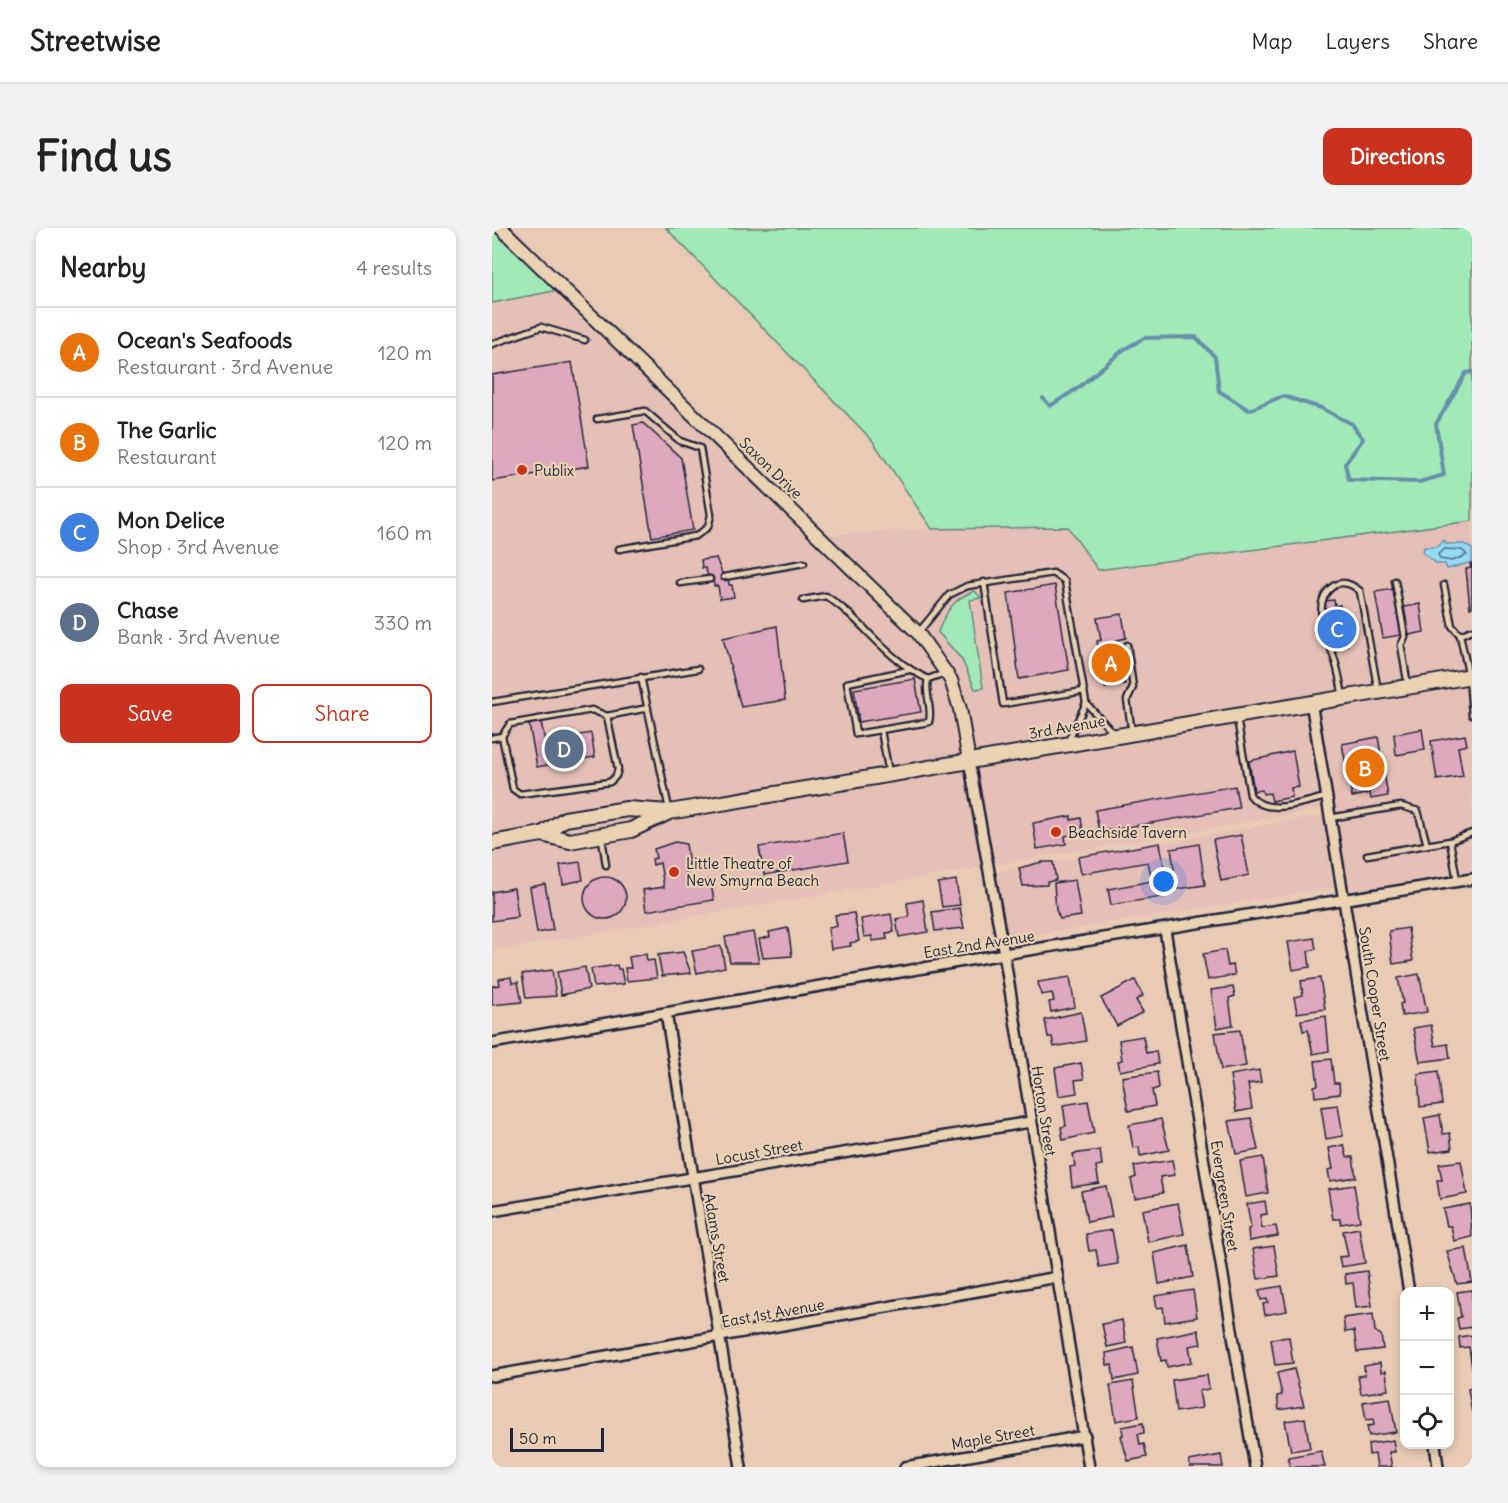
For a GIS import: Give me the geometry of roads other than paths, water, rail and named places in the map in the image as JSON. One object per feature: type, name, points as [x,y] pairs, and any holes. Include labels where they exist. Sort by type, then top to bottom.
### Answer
[{"type":"main road","name":"3rd Avenue","points":[[542,834],[565,819],[627,809],[669,812],[1470,676]]},
{"type":"main road","name":"3rd Avenue","points":[[492,840],[542,834],[570,841],[631,830],[669,812]]},
{"type":"street","name":"Saxon Drive","points":[[501,228],[918,633],[947,672],[960,709],[969,761]]},
{"type":"street","name":"South Cooper Street","points":[[1311,702],[1408,1287]]},
{"type":"street","name":"Horton Street","points":[[969,761],[1004,954],[1030,1122],[1059,1277],[1089,1467]]},
{"type":"street","name":"East 2nd Avenue","points":[[492,1043],[1004,954],[1472,879]]},
{"type":"street","name":"Evergreen Street","points":[[1165,930],[1255,1467]]},
{"type":"street","name":"Adams Street","points":[[666,1013],[741,1467]]},
{"type":"street","name":"Locust Street","points":[[492,1211],[1030,1122]]},
{"type":"street","name":"East 1st Avenue","points":[[492,1377],[1059,1277]]},
{"type":"street","name":"Maple Street","points":[[905,1467],[1085,1436]]},
{"type":"street","points":[[1436,1449],[1438,1467]]},
{"type":"lane","points":[[492,344],[541,327],[585,340]]},
{"type":"lane","points":[[597,419],[645,411],[680,441],[700,448],[711,515],[708,527],[696,536],[619,549]]},
{"type":"lane","points":[[724,577],[804,563]]},
{"type":"lane","points":[[918,633],[949,596],[967,586],[1053,573],[1065,581],[1086,704],[1114,735]]},
{"type":"lane","points":[[680,583],[710,579]]},
{"type":"lane","points":[[1395,581],[1405,637],[1401,645],[1408,686]]},
{"type":"lane","points":[[984,582],[1003,704],[1084,691]]},
{"type":"lane","points":[[1343,697],[1336,663],[1322,619],[1322,601],[1329,589],[1338,583],[1351,584],[1360,591],[1378,691]]},
{"type":"lane","points":[[1444,585],[1452,626],[1460,635],[1470,676],[1472,715]]},
{"type":"lane","points":[[803,600],[826,596],[842,606],[886,653],[909,670],[928,679],[947,672]]},
{"type":"lane","points":[[1460,635],[1472,630]]},
{"type":"lane","points":[[1126,645],[1133,687],[1126,700],[1132,733]]},
{"type":"lane","points":[[492,702],[698,669]]},
{"type":"lane","points":[[909,670],[847,683],[856,734],[929,722],[931,716],[926,689],[928,679]]},
{"type":"lane","points":[[641,677],[669,812]]},
{"type":"lane","points":[[1066,744],[1086,704]]},
{"type":"lane","points":[[492,738],[502,736],[510,724],[592,710],[607,716],[648,708]]},
{"type":"lane","points":[[1236,715],[1251,795],[1254,800],[1271,808],[1327,797]]},
{"type":"lane","points":[[502,736],[513,789],[520,794],[610,782],[616,776],[618,769],[607,716]]},
{"type":"lane","points":[[881,731],[889,774]]},
{"type":"lane","points":[[1330,818],[1401,806],[1418,811],[1427,845]]},
{"type":"lane","points":[[1367,855],[1427,845],[1472,833]]},
{"type":"lane","points":[[601,835],[606,865]]},
{"type":"lane","points":[[1450,840],[1457,881]]},
{"type":"water","points":[[1444,540],[1446,544],[1464,544],[1472,549],[1472,562],[1447,569],[1445,564],[1437,564],[1423,553],[1424,547],[1437,547]]},
{"type":"waterway","points":[[1043,398],[1050,406],[1078,388],[1123,350],[1144,338],[1196,337],[1215,357],[1219,391],[1249,410],[1283,396],[1321,408],[1352,424],[1363,439],[1345,464],[1349,480],[1419,482],[1444,475],[1436,424],[1466,373],[1472,372]]},
{"type":"place","name":"Publix","points":[[522,470]]},
{"type":"place","name":"Mon Delice","points":[[1337,629]]},
{"type":"place","name":"Ocean's Seafoods","points":[[1111,663]]},
{"type":"place","name":"Chase","points":[[564,749]]},
{"type":"place","name":"The Garlic","points":[[1365,768]]},
{"type":"place","name":"Beachside Tavern","points":[[1056,832]]},
{"type":"place","name":"Little Theatre of New Smyrna Beach","points":[[674,872]]}]
